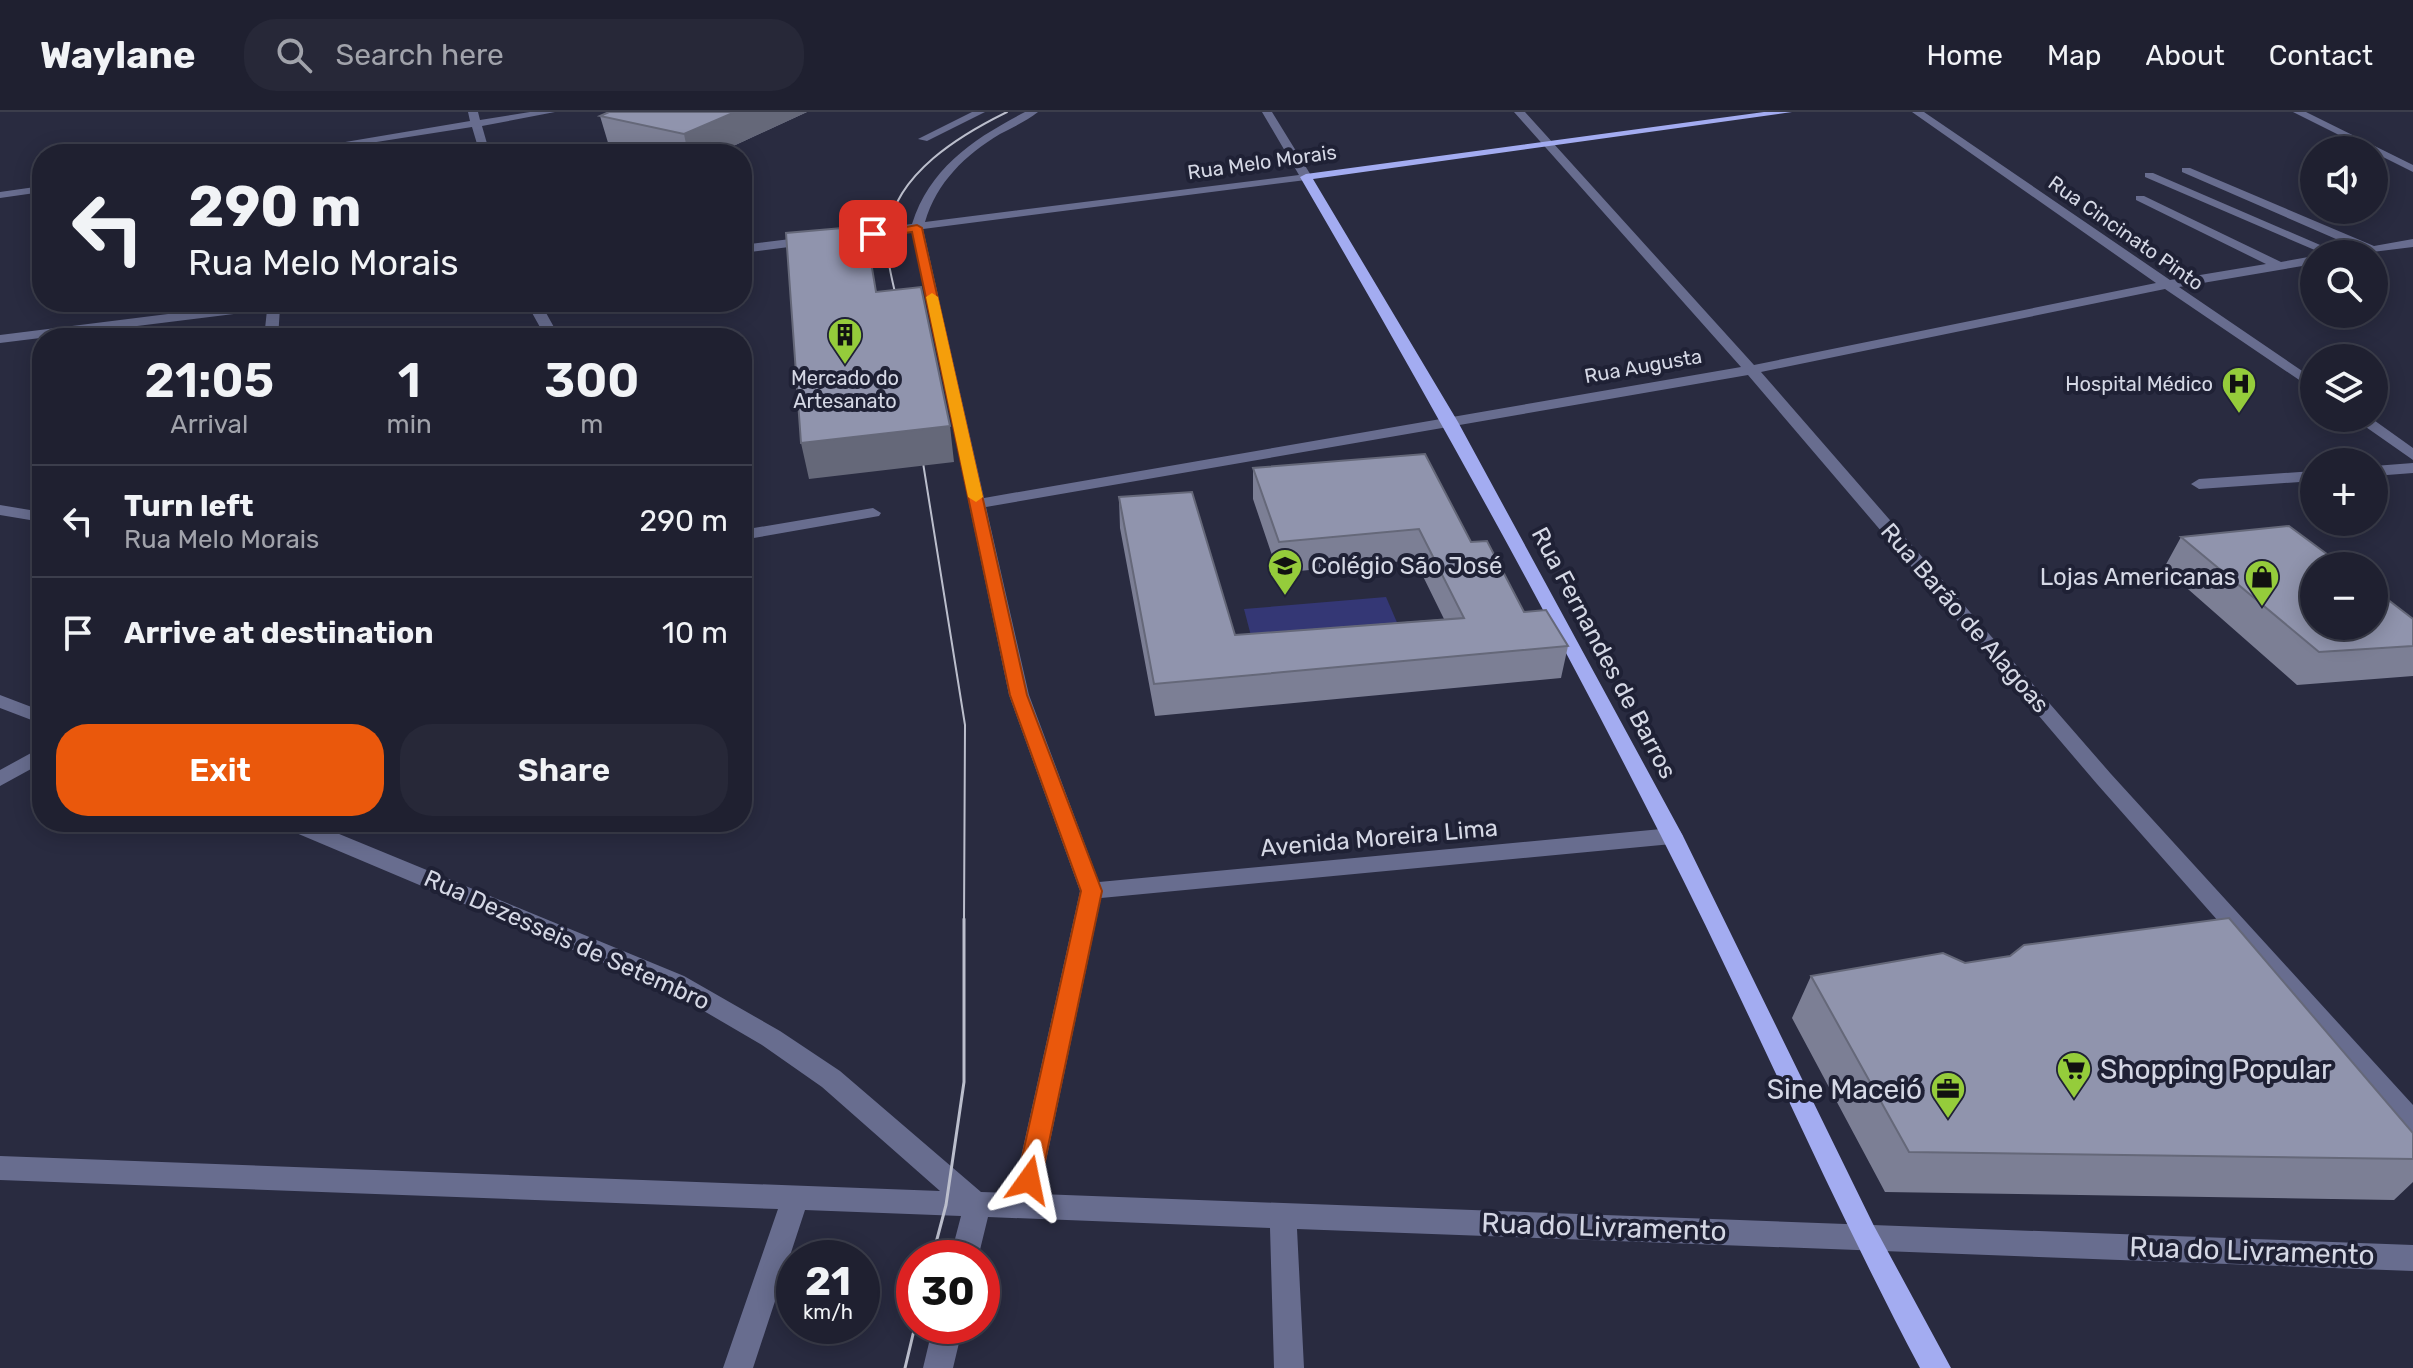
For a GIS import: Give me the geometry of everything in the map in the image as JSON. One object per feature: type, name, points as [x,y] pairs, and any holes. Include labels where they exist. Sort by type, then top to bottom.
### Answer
[{"type":"main road","name":"Rua Melo Morais","points":[[1306,177],[1787,112]]},
{"type":"main road","name":"Rua Fernandes de Barros","points":[[1306,177],[1450,422],[1672,836],[1864,1235],[1936,1368]]},
{"type":"street","points":[[333,144],[474,118],[550,112]]},
{"type":"street","points":[[923,139],[980,112]]},
{"type":"street","points":[[1023,1208],[1091,891],[1019,695],[917,228],[921,206],[942,172],[988,135],[1033,112]]},
{"type":"street","name":"Rua Fernandes de Barros","points":[[1267,112],[1306,177]]},
{"type":"street","name":"Rua Barão de Alagoas","points":[[1519,112],[1751,370],[2104,779],[2413,1123]]},
{"type":"street","name":"Rua Cincinato Pinto","points":[[1917,112],[2300,376]]},
{"type":"street","points":[[2298,112],[2413,169]]},
{"type":"street","points":[[474,118],[482,144]]},
{"type":"street","points":[[2186,170],[2350,240]]},
{"type":"street","points":[[2149,175],[2302,240]]},
{"type":"street","name":"Rua Melo Morais","points":[[752,248],[1306,177]]},
{"type":"street","points":[[0,195],[32,190]]},
{"type":"street","points":[[2140,198],[2280,266]]},
{"type":"street","points":[[2388,247],[2413,243]]},
{"type":"street","name":"Rua Augusta","points":[[977,504],[1751,370],[2166,285],[2300,262]]},
{"type":"street","points":[[84,328],[206,312]]},
{"type":"street","points":[[0,339],[32,335]]},
{"type":"street","points":[[2381,432],[2413,455]]},
{"type":"street","points":[[2388,470],[2413,468]]},
{"type":"street","points":[[2199,484],[2300,477]]},
{"type":"street","points":[[0,510],[32,515]]},
{"type":"street","points":[[752,533],[873,513]]},
{"type":"street","points":[[0,701],[32,714]]},
{"type":"street","points":[[0,779],[32,760]]},
{"type":"street","name":"Rua Dezesseis de Setembro","points":[[314,832],[676,983],[718,1006],[831,1079],[977,1206]]},
{"type":"street","name":"Avenida Moreira Lima","points":[[1091,891],[1672,836]]},
{"type":"street","name":"Rua do Livramento","points":[[0,1168],[796,1196],[1283,1218],[1864,1235],[2413,1258]]},
{"type":"street","points":[[738,1368],[796,1196]]},
{"type":"street","points":[[968,1240],[977,1206]]},
{"type":"street","points":[[1283,1218],[1289,1368]]},
{"type":"street","points":[[938,1368],[944,1344]]},
{"type":"shaded area","points":[[1386,597],[1405,641],[1256,655],[1244,609]]},
{"type":"building","points":[[609,112],[735,112],[684,134],[600,116]]},
{"type":"building","points":[[865,226],[876,292],[921,287],[950,426],[801,443],[786,233]]},
{"type":"building","points":[[1425,454],[1471,542],[1487,541],[1524,612],[1546,610],[1568,646],[1154,684],[1119,497],[1192,492],[1235,635],[1464,618],[1419,529],[1279,542],[1253,468]]},
{"type":"building","points":[[2289,526],[2324,552],[2300,552],[2300,636],[2181,537]]},
{"type":"building","points":[[2388,600],[2413,619],[2413,646],[2319,652],[2305,640],[2388,640]]},
{"type":"building","name":"Shopping Popular","points":[[2229,918],[2413,1133],[2413,1159],[1909,1152],[1811,976],[1943,953],[1965,963],[2010,956],[2024,945]]},
{"type":"tram line","points":[[899,310],[887,240],[894,210],[904,191],[917,174],[951,144],[1007,112]]},
{"type":"tram line","points":[[920,444],[965,725],[964,921]]},
{"type":"tram line","points":[[937,1240],[946,1205],[964,1082],[964,921]]},
{"type":"tram line","points":[[905,1368],[911,1344]]},
{"type":"slow traffic","points":[[932,297],[976,497]]},
{"type":"place","name":"Mercado do Artesanato","points":[[845,366]]},
{"type":"place","name":"Hospital Médico","points":[[2239,415]]},
{"type":"place","name":"Colégio São José","points":[[1285,597]]},
{"type":"place","name":"Lojas Americanas","points":[[2262,608]]},
{"type":"place","name":"Shopping Popular","points":[[2074,1100]]},
{"type":"place","name":"Sine Maceió","points":[[1948,1120]]},
{"type":"route","points":[[873,234],[917,228],[1019,695],[1091,891],[1029,1180]]}]
